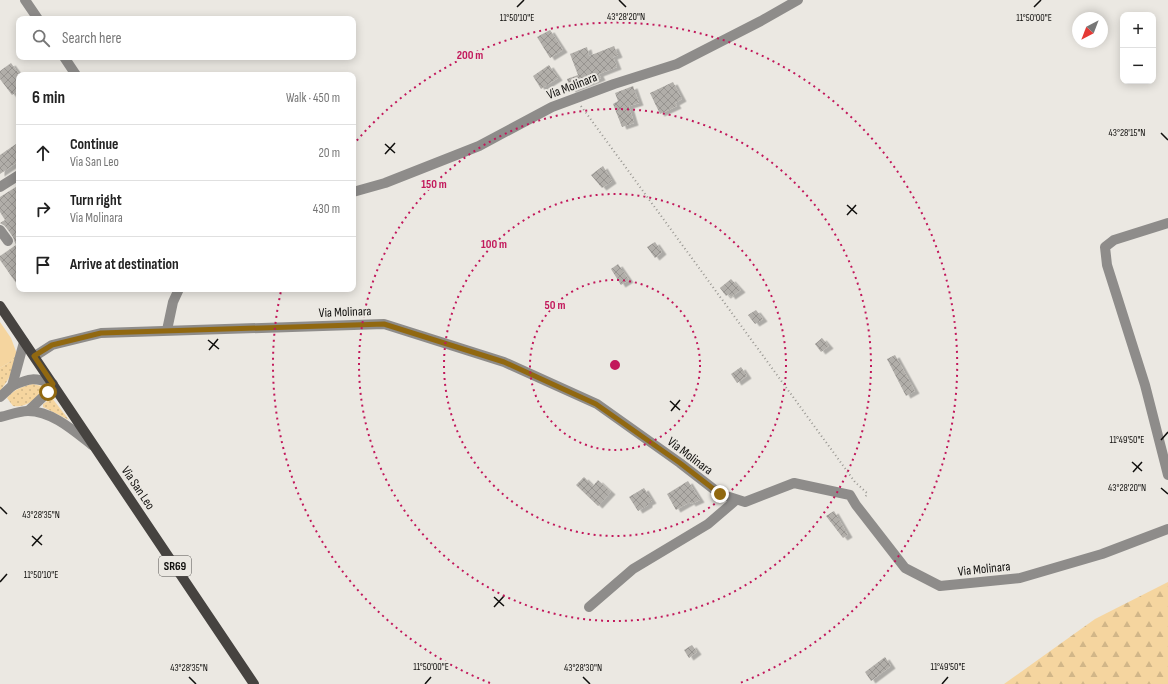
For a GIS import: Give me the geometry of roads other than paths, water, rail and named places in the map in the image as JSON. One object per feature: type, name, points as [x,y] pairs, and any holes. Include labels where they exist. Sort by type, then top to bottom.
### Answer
[{"type":"main road","name":"Via San Leo","points":[[0,306],[254,684]]},
{"type":"street","points":[[25,0],[36,16]]},
{"type":"street","name":"Via Molinara","points":[[356,191],[385,183],[479,146],[552,107],[614,84],[677,64],[761,21],[798,0]]},
{"type":"street","points":[[66,60],[74,72]]},
{"type":"street","points":[[0,187],[16,177]]},
{"type":"street","points":[[1168,223],[1114,240],[1105,247],[1107,265],[1145,385],[1168,475]]},
{"type":"street","points":[[0,230],[8,241]]},
{"type":"street","points":[[167,330],[173,302],[178,292]]},
{"type":"street","name":"Via Molinara","points":[[34,356],[52,345],[101,333],[384,324],[504,362],[596,404],[680,463],[720,494],[736,500],[744,502],[794,483],[850,495],[856,505],[905,568],[940,586],[1020,578],[1102,554],[1168,529]]},
{"type":"street","points":[[12,386],[24,342]]},
{"type":"street","points":[[0,397],[12,386],[28,379],[41,380],[53,384],[48,392],[28,411]]},
{"type":"street","points":[[0,417],[28,411],[48,416],[65,425],[96,449]]},
{"type":"street","points":[[589,607],[633,569],[708,524],[736,500]]}]
